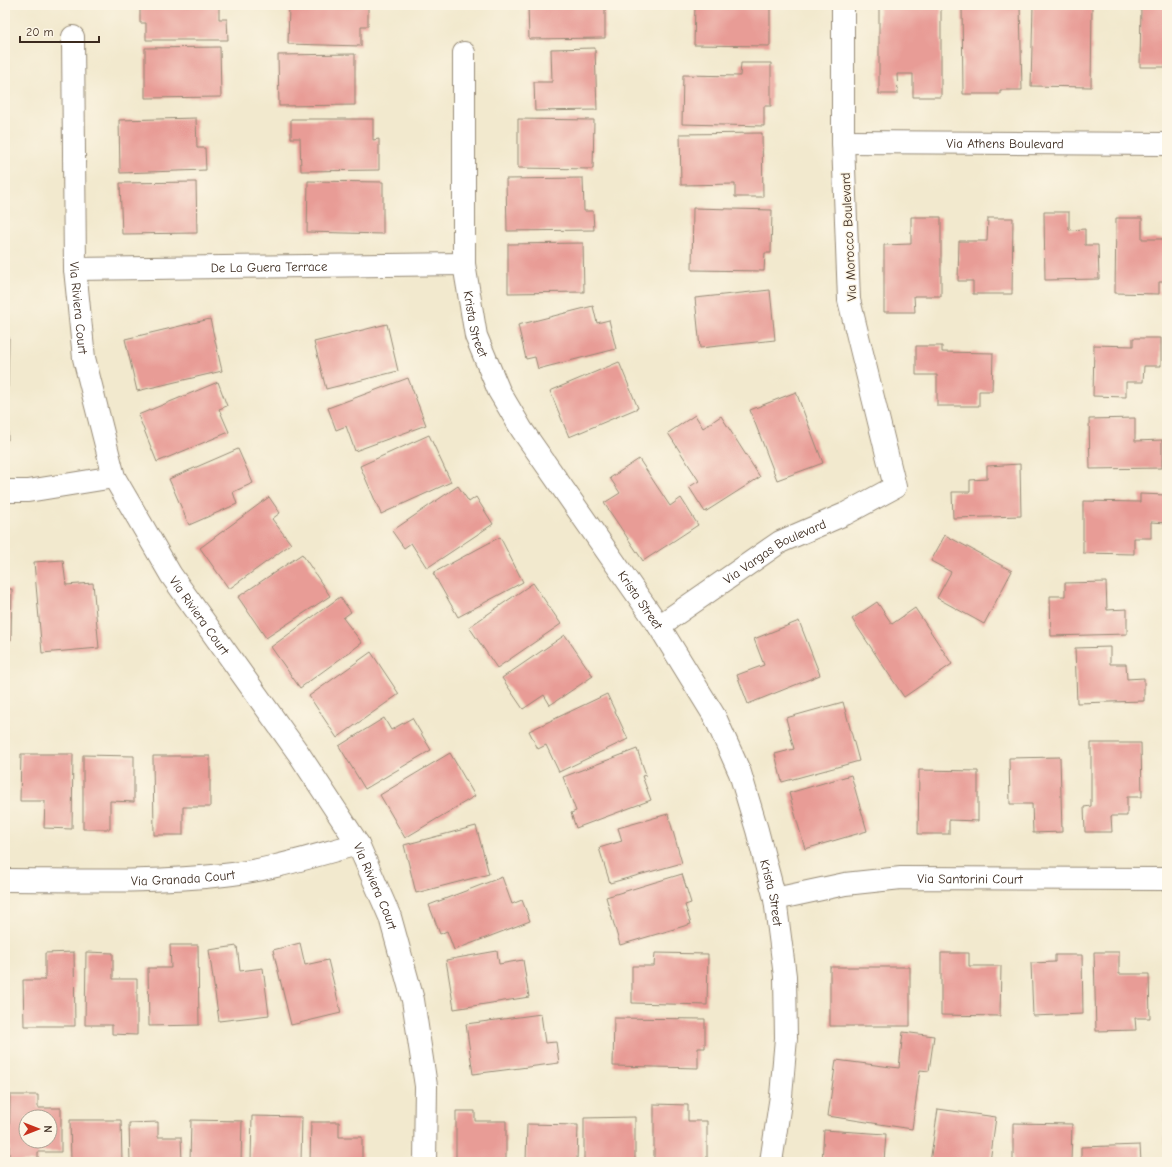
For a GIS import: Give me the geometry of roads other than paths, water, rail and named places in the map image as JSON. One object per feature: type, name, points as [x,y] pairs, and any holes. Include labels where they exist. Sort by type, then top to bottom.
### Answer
[{"type":"street","name":"Via Morocco Boulevard","points":[[842,5],[843,142],[849,300],[895,487]]},
{"type":"street","name":"Via Riviera Court","points":[[73,37],[75,269],[84,358],[114,477],[171,575],[299,754],[358,844],[390,917],[413,1000],[426,1086],[425,1162]]},
{"type":"street","name":"Krista Street","points":[[464,53],[464,264],[476,336],[499,391],[522,430],[659,626],[715,717],[740,774],[775,899],[784,976],[786,1038],[781,1096],[771,1162]]},
{"type":"street","name":"Via Athens Boulevard","points":[[843,142],[1167,144]]},
{"type":"street","name":"De La Guera Terrace","points":[[75,269],[464,264]]},
{"type":"street","points":[[5,491],[28,491],[114,477]]},
{"type":"street","name":"Via Vargas Boulevard","points":[[659,626],[780,542],[845,514],[895,487]]},
{"type":"street","name":"Via Granada Court","points":[[5,880],[157,879],[226,875],[289,862],[358,844]]},
{"type":"street","name":"Via Santorini Court","points":[[775,899],[846,884],[901,878],[1167,879]]}]
